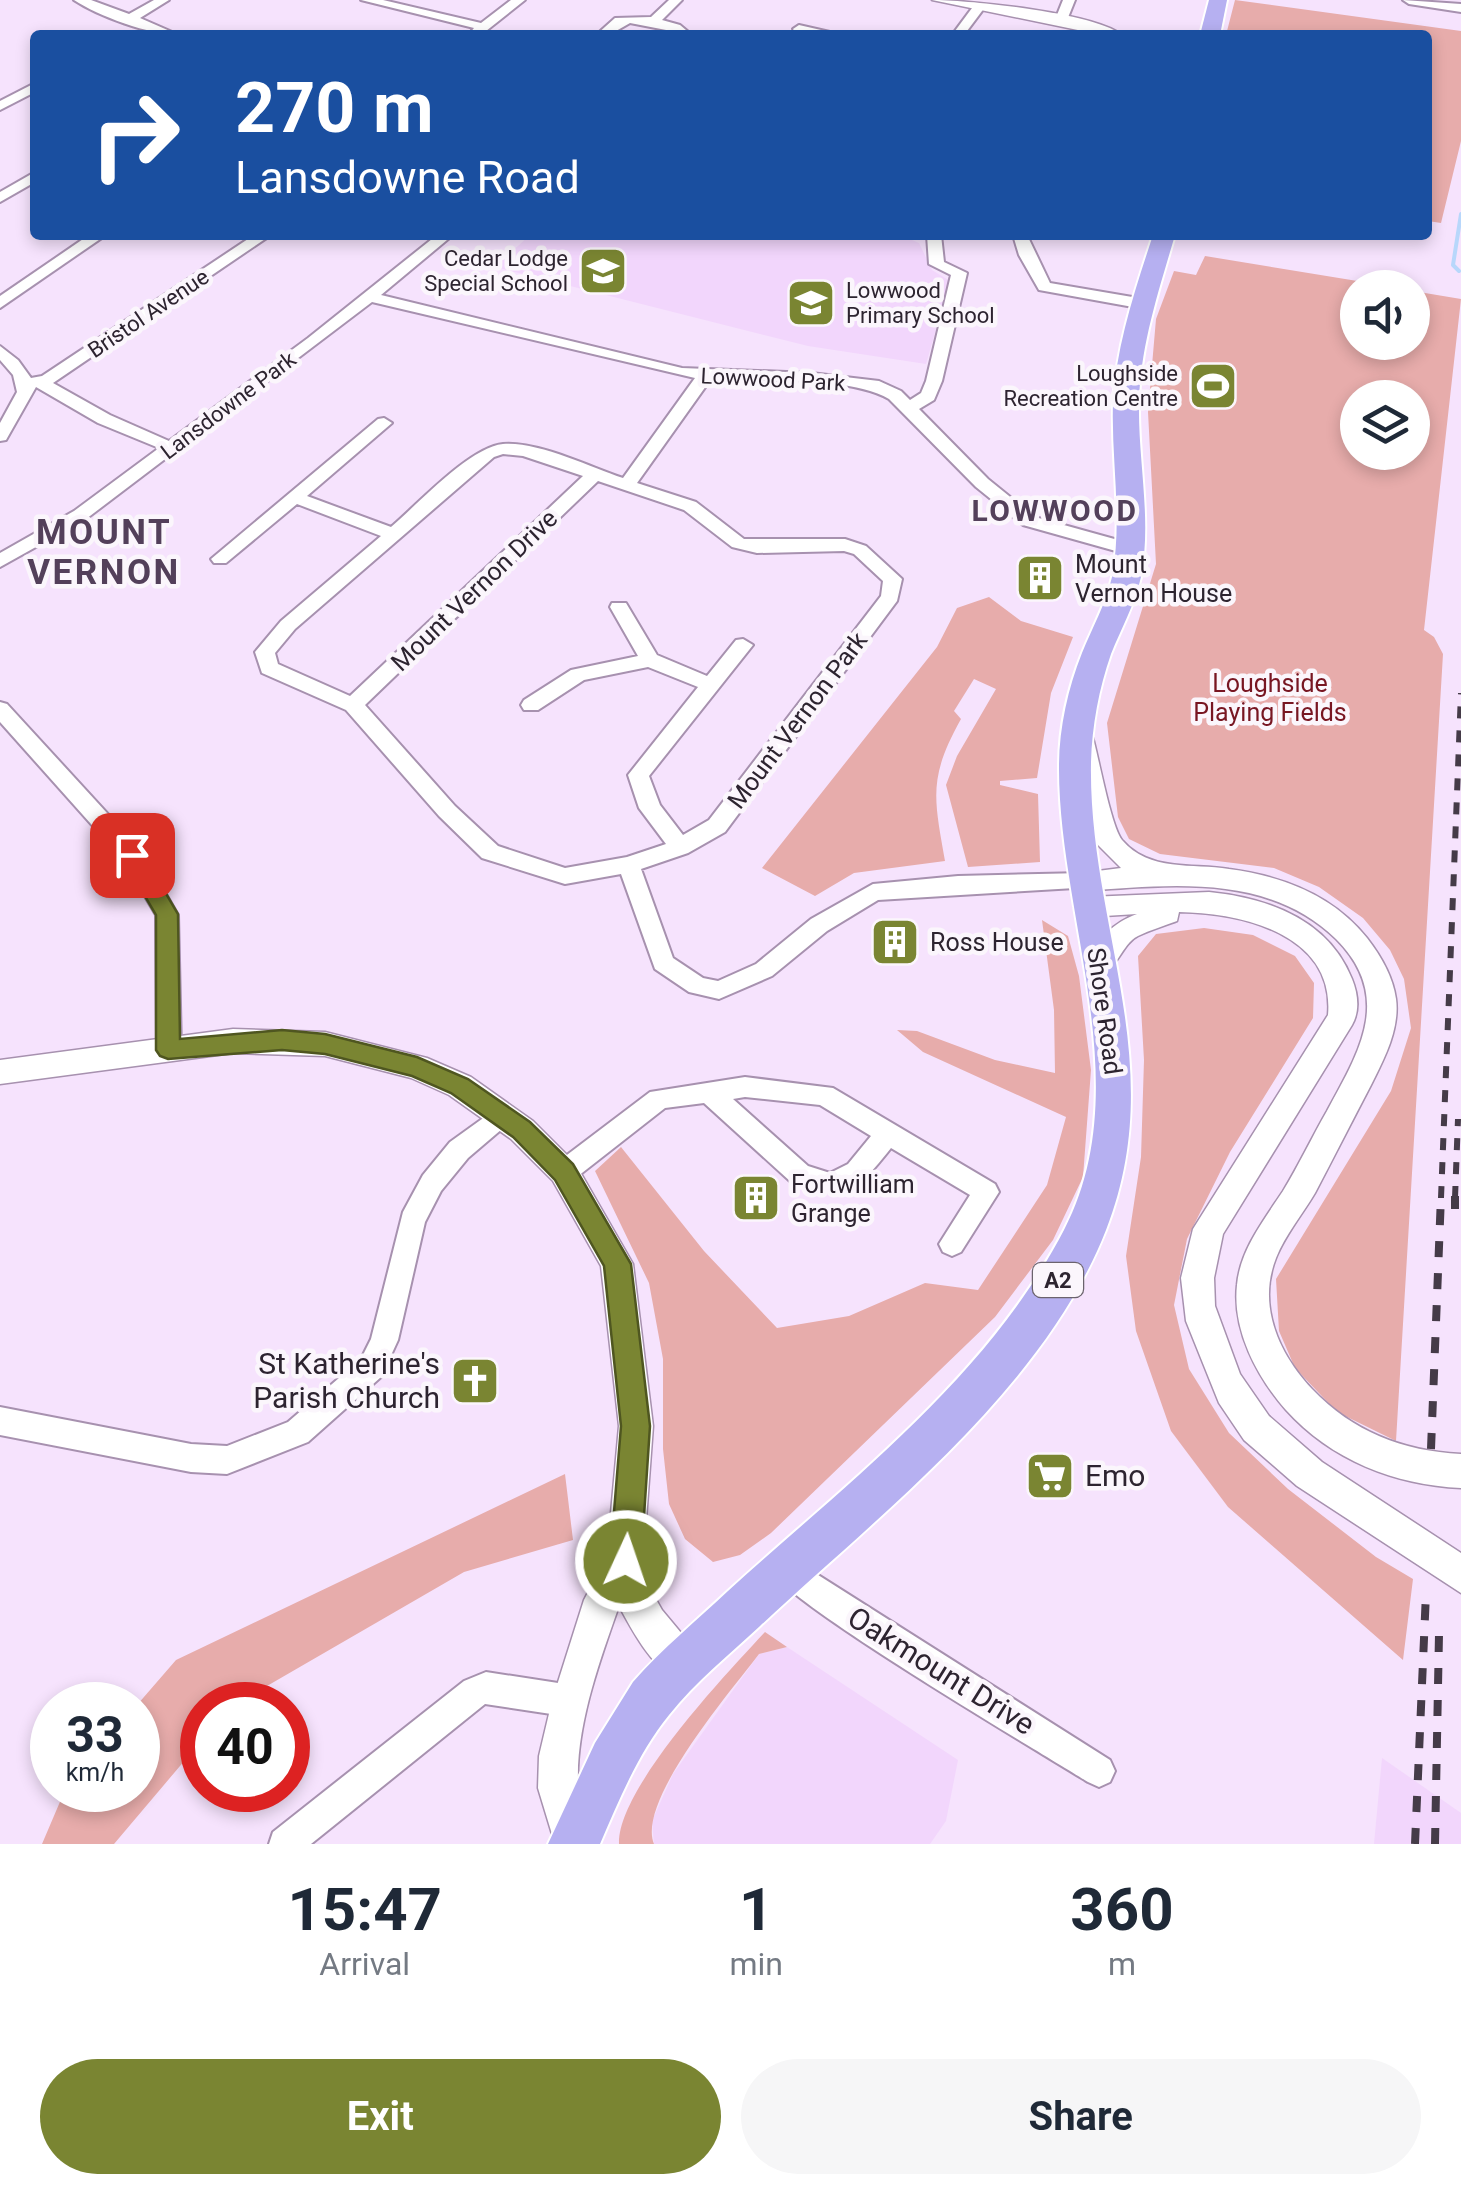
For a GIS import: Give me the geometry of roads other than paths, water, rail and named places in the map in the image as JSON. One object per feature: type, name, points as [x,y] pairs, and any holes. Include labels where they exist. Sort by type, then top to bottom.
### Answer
[{"type":"main road","points":[[1211,30],[1218,0]]},
{"type":"main road","name":"Shore Road","points":[[574,1844],[640,1713],[684,1665],[998,1366],[1056,1283],[1085,1232],[1100,1192],[1117,1074],[1075,808],[1078,727],[1095,658],[1125,582],[1130,549],[1128,382],[1132,344],[1163,240]]},
{"type":"street","points":[[80,0],[160,30]]},
{"type":"street","points":[[128,20],[162,0]]},
{"type":"street","points":[[368,0],[474,30]]},
{"type":"street","points":[[479,30],[519,0]]},
{"type":"street","points":[[940,0],[1103,30]]},
{"type":"street","points":[[1061,20],[1069,0]]},
{"type":"street","points":[[1409,0],[1461,8]]},
{"type":"street","points":[[652,23],[674,2]]},
{"type":"street","points":[[962,30],[979,7]]},
{"type":"street","points":[[608,30],[621,20],[682,30]]},
{"type":"street","points":[[142,30],[149,26]]},
{"type":"street","points":[[799,28],[810,30]]},
{"type":"street","points":[[0,106],[30,91]]},
{"type":"street","points":[[0,198],[30,179]]},
{"type":"street","points":[[0,304],[93,240]]},
{"type":"street","name":"Bristol Avenue","points":[[33,383],[48,380],[257,240]]},
{"type":"street","name":"Lansdowne Park","points":[[0,561],[80,516],[440,240]]},
{"type":"street","points":[[908,409],[928,396],[960,273],[937,264],[935,240]]},
{"type":"street","points":[[1022,240],[1044,287],[1144,304]]},
{"type":"street","name":"Lowwood Park","points":[[369,296],[705,376],[811,378],[878,386],[908,409],[982,484],[1029,520],[1130,549]]},
{"type":"street","points":[[0,351],[33,383],[172,448]]},
{"type":"street","points":[[628,483],[705,376]]},
{"type":"street","points":[[0,436],[33,383]]},
{"type":"street","points":[[220,559],[384,423]]},
{"type":"street","name":"Mount Vernon Park","points":[[524,451],[596,474],[690,506],[738,543],[845,545],[860,550],[893,580],[890,597],[717,826],[680,847],[629,865],[565,876],[490,852],[447,812],[353,705],[269,668],[265,652],[288,625],[488,452],[524,451]]},
{"type":"street","name":"Mount Vernon Drive","points":[[353,705],[596,474]]},
{"type":"street","points":[[295,497],[390,534]]},
{"type":"street","points":[[618,607],[650,660]]},
{"type":"street","points":[[680,847],[650,808],[638,775],[744,645]]},
{"type":"street","points":[[531,705],[578,675],[650,660],[711,685]]},
{"type":"street","points":[[0,708],[132,855],[167,914],[168,1050]]},
{"type":"street","points":[[1078,727],[1095,784],[1103,834],[1113,850],[1178,890],[1264,911],[1295,927],[1329,960],[1344,1003],[1338,1029],[1216,1215],[1196,1268],[1201,1318],[1220,1366],[1238,1405],[1293,1460],[1461,1575]]},
{"type":"street","points":[[629,865],[664,963],[697,986],[720,990],[764,970],[819,924],[874,892],[958,884],[1086,894],[1178,890],[1223,877],[1288,892],[1343,928],[1372,966],[1382,997],[1380,1039],[1296,1197],[1264,1246],[1253,1288],[1256,1318],[1262,1345],[1274,1367],[1324,1426],[1388,1460],[1440,1471],[1461,1471]]},
{"type":"street","points":[[1100,962],[1124,930],[1170,913],[1178,890]]},
{"type":"street","points":[[0,1072],[233,1041],[325,1044],[417,1067],[460,1086],[522,1130],[564,1172],[617,1264],[636,1426],[626,1561],[630,1587],[640,1608],[684,1665]]},
{"type":"street","points":[[564,1172],[658,1098],[745,1087],[824,1095],[986,1192],[952,1244]]},
{"type":"street","points":[[709,1092],[800,1174],[831,1184],[857,1172],[888,1134]]},
{"type":"street","points":[[1,1425],[191,1458],[227,1460],[298,1432],[371,1368],[384,1340],[412,1220],[432,1183],[460,1150],[500,1116]]},
{"type":"street","points":[[574,1844],[558,1788],[559,1756],[571,1701],[602,1600],[626,1561]]},
{"type":"street","name":"Oakmount Drive","points":[[786,1568],[834,1605],[1099,1770]]},
{"type":"street","points":[[285,1844],[475,1692],[486,1688],[571,1701]]},
{"type":"waterway","points":[[1459,271],[1453,265],[1461,214]]},
{"type":"railway","points":[[1441,1198],[1461,693]]},
{"type":"railway","points":[[1455,1198],[1458,1119]]},
{"type":"railway","points":[[1431,1449],[1441,1196]]},
{"type":"railway","points":[[1455,1198],[1455,1209]]},
{"type":"railway","points":[[1415,1844],[1426,1593]]},
{"type":"railway","points":[[1435,1844],[1439,1634]]},
{"type":"place","name":"Cedar Lodge Special School","points":[[603,271]]},
{"type":"place","name":"Lowwood Primary School","points":[[811,303]]},
{"type":"place","name":"Loughside Recreation Centre","points":[[1213,386]]},
{"type":"place","name":"Mount Vernon House","points":[[1040,578]]},
{"type":"place","name":"Ross House","points":[[895,942]]},
{"type":"place","name":"Fortwilliam Grange","points":[[756,1198]]},
{"type":"place","name":"St Katherine's Parish Church","points":[[475,1381]]},
{"type":"place","name":"Emo","points":[[1050,1476]]},
{"type":"district","name":"LOWWOOD","points":[[1055,511]]},
{"type":"district","name":"MOUNT VERNON","points":[[104,552]]},
{"type":"park label","name":"Loughside Playing Fields","points":[[1270,698]]}]
